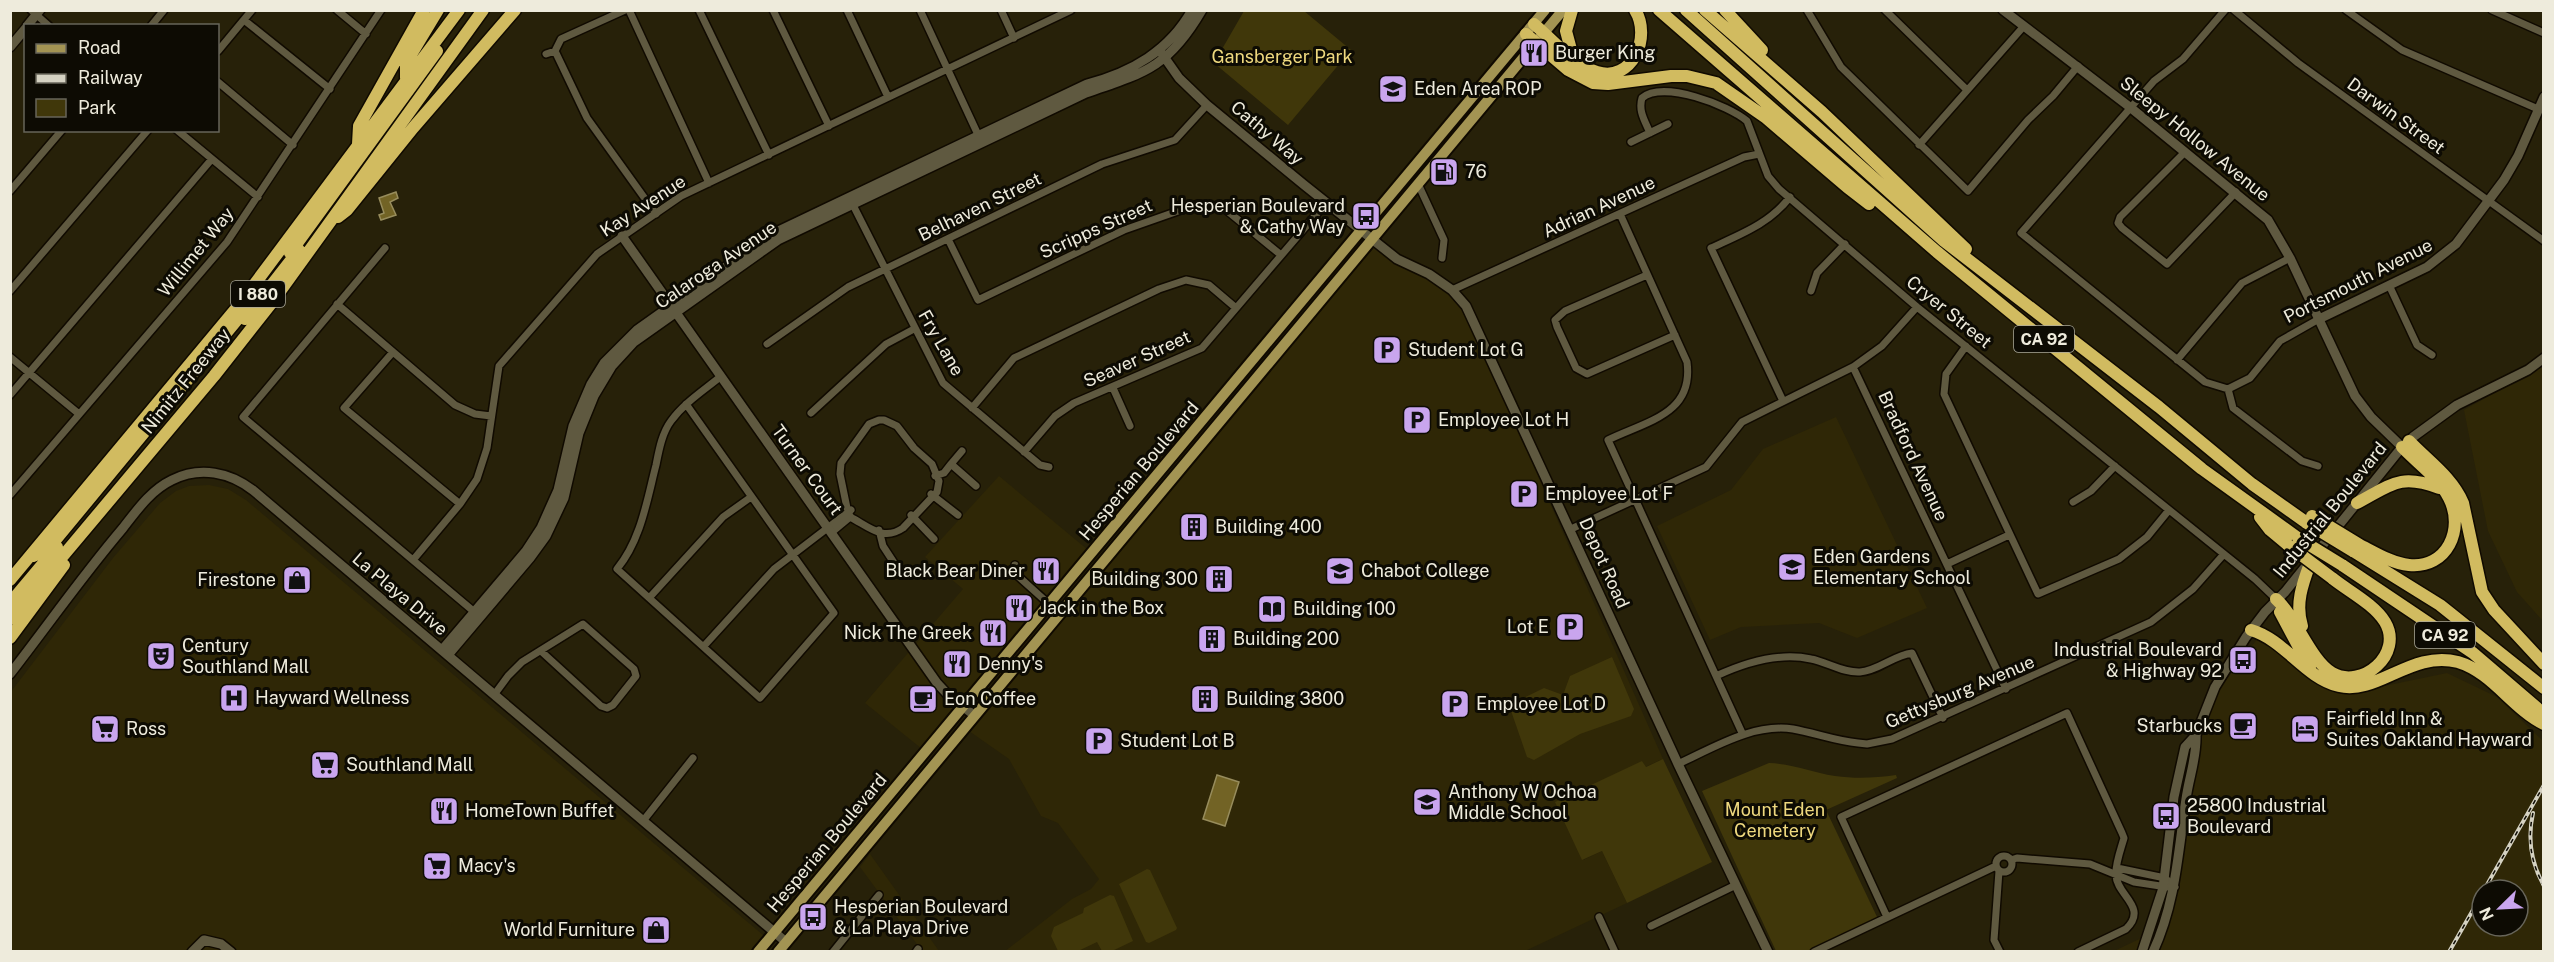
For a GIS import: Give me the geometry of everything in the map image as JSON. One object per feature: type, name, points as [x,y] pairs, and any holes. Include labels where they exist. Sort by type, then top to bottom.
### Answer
[{"type":"highway","points":[[358,144],[359,126],[424,10]]},
{"type":"highway","points":[[406,78],[406,63],[438,10]]},
{"type":"highway","name":"Nimitz Freeway","points":[[10,580],[15,571],[239,305],[406,78],[459,10]]},
{"type":"highway","name":"I 880","points":[[29,557],[48,549],[251,303],[466,10]]},
{"type":"highway","name":"Nimitz Freeway","points":[[10,619],[236,348],[330,223],[483,10]]},
{"type":"highway","points":[[330,223],[347,210],[413,128],[515,10]]},
{"type":"highway","points":[[490,40],[521,10]]},
{"type":"highway","points":[[1572,10],[1566,31],[1573,58]]},
{"type":"highway","points":[[1530,29],[1545,34],[1590,70],[1605,74],[1631,62],[1640,48],[1642,26],[1635,10]]},
{"type":"highway","name":"CA 92","points":[[1659,10],[1937,252],[2202,469],[2254,508],[2270,530],[2342,565],[2472,653],[2541,718]]},
{"type":"highway","name":"CA 92","points":[[1686,10],[1944,241],[2159,407],[2233,468],[2440,605],[2544,688]]},
{"type":"highway","points":[[1705,10],[1808,99],[2039,315]]},
{"type":"highway","points":[[1725,10],[1808,99]]},
{"type":"highway","points":[[1530,29],[1536,44],[1576,76],[1593,83],[1608,84],[1671,76],[1687,76],[1716,83],[1765,117],[1846,187],[1937,252]]},
{"type":"highway","name":"I 880","points":[[10,603],[210,363],[331,207],[344,201]]},
{"type":"highway","points":[[2355,547],[2401,564],[2419,566],[2432,563],[2442,556],[2450,545],[2455,532],[2454,510],[2443,489],[2405,444]]},
{"type":"highway","points":[[2405,444],[2448,478],[2458,491],[2463,502],[2482,592],[2494,610],[2544,664]]},
{"type":"highway","points":[[2357,503],[2399,481],[2418,481],[2443,489]]},
{"type":"highway","points":[[10,638],[60,572],[75,542]]},
{"type":"highway","points":[[2276,599],[2286,608],[2325,668],[2340,676],[2362,675],[2376,668],[2389,647],[2387,628],[2381,618],[2293,542]]},
{"type":"highway","points":[[2307,641],[2298,606],[2313,555]]},
{"type":"highway","points":[[2276,599],[2280,613],[2310,669]]},
{"type":"highway","points":[[2251,630],[2267,634],[2310,669],[2337,686],[2353,687],[2423,661],[2447,660],[2469,667],[2541,718]]},
{"type":"main road","name":"Hesperian Boulevard","points":[[758,951],[1545,10]]},
{"type":"main road","name":"Hesperian Boulevard","points":[[778,951],[1419,186],[1563,10]]},
{"type":"street","points":[[219,50],[252,10]]},
{"type":"street","points":[[337,10],[366,34]]},
{"type":"street","name":"Willimet Way","points":[[10,495],[227,242],[381,10]]},
{"type":"street","points":[[546,54],[555,51],[561,39],[627,10],[709,183]]},
{"type":"street","points":[[699,10],[769,154]]},
{"type":"street","points":[[773,10],[829,126]]},
{"type":"street","points":[[847,10],[888,97]]},
{"type":"street","points":[[920,10],[980,139]]},
{"type":"street","points":[[1001,10],[1014,38]]},
{"type":"street","name":"Kay Avenue","points":[[413,560],[460,504],[477,479],[483,465],[499,366],[597,254],[681,196],[1071,10]]},
{"type":"street","name":"Calaroga Avenue","points":[[1162,55],[1184,26],[1192,10]]},
{"type":"street","name":"Calaroga Avenue","points":[[445,653],[478,614],[545,522],[560,483],[573,426],[591,384],[619,346],[772,234],[851,202],[1087,84],[1125,72],[1162,55],[1190,32],[1202,10]]},
{"type":"street","points":[[1807,10],[1837,62],[1968,191],[2028,120],[2053,96],[2078,66]]},
{"type":"street","points":[[1885,10],[1966,88]]},
{"type":"street","name":"Sleepy Hollow Avenue","points":[[2003,10],[2078,66],[2268,220],[2290,258],[2362,407],[2405,444]]},
{"type":"street","points":[[2225,10],[2195,47],[2154,81],[2021,233],[2205,382],[2228,389],[2234,408],[2302,460],[2318,466]]},
{"type":"street","name":"Darwin Street","points":[[2234,10],[2298,63],[2544,242]]},
{"type":"street","points":[[2346,10],[2402,50],[2538,110]]},
{"type":"street","points":[[2492,10],[2544,33]]},
{"type":"street","points":[[35,12],[47,24]]},
{"type":"street","points":[[244,20],[330,89]]},
{"type":"street","points":[[1919,145],[1966,88],[2024,26]]},
{"type":"street","points":[[10,47],[24,30]]},
{"type":"street","points":[[555,51],[587,118],[656,214]]},
{"type":"street","name":"Cathy Way","points":[[1162,55],[1179,78],[1207,105],[1361,231]]},
{"type":"street","points":[[219,83],[293,145]]},
{"type":"street","name":"Cryer Street","points":[[1650,133],[1641,112],[1642,98],[1653,92],[1674,93],[1704,100],[1747,121],[1772,182],[1917,307],[2224,554],[2276,599]]},
{"type":"street","name":"Portsmouth Avenue","points":[[2228,389],[2250,378],[2280,341],[2443,257],[2468,230],[2518,156],[2544,97]]},
{"type":"street","name":"Belhaven Street","points":[[767,344],[848,287],[1102,164],[1175,140],[1207,105]]},
{"type":"street","points":[[1631,142],[1668,124]]},
{"type":"street","points":[[10,191],[60,132]]},
{"type":"street","points":[[10,291],[146,132]]},
{"type":"street","points":[[179,132],[258,197]]},
{"type":"street","points":[[2184,152],[2119,220],[2122,228],[2167,264],[2236,192]]},
{"type":"street","name":"Adrian Avenue","points":[[1452,290],[1744,157],[1759,154]]},
{"type":"street","points":[[10,395],[211,160]]},
{"type":"street","points":[[1419,186],[1444,240],[1442,258]]},
{"type":"street","points":[[1783,401],[1711,248],[1759,226],[1778,212],[1790,197]]},
{"type":"street","name":"Fry Lane","points":[[851,202],[942,383],[1040,465],[1049,467]]},
{"type":"street","name":"Seaver Street","points":[[1024,452],[1055,416],[1074,403],[1202,348],[1326,203]]},
{"type":"street","name":"Scripps Street","points":[[948,239],[978,300],[1124,230],[1198,204],[1225,208],[1281,255]]},
{"type":"street","points":[[1620,214],[1675,335],[1688,371],[1687,386],[1678,403],[1667,412],[1608,440],[1743,735]]},
{"type":"street","name":"Depot Road","points":[[1361,231],[1397,259],[1429,274],[1452,290],[1466,306],[1678,764],[1768,951]]},
{"type":"street","name":"Turner Court","points":[[622,236],[937,683],[974,715]]},
{"type":"street","points":[[1811,291],[1817,273],[1845,244]]},
{"type":"street","points":[[385,248],[243,417],[478,614]]},
{"type":"street","points":[[2177,360],[2242,283],[2290,258]]},
{"type":"street","points":[[1647,275],[1565,311],[1555,320],[1576,368],[1587,374],[1675,335]]},
{"type":"street","points":[[972,408],[1014,358],[1159,288],[1186,280],[1209,285],[1236,308]]},
{"type":"street","points":[[2389,285],[2417,345],[2432,355]]},
{"type":"street","points":[[337,304],[455,405],[466,411],[491,416]]},
{"type":"street","points":[[1571,530],[1706,467],[1742,422],[1853,367],[1882,346],[1917,307]]},
{"type":"street","points":[[811,413],[886,344],[914,329]]},
{"type":"street","points":[[1966,346],[1949,366],[1944,394],[2038,594],[2119,559],[2147,537],[2169,510]]},
{"type":"street","points":[[393,352],[344,408],[460,504]]},
{"type":"street","points":[[10,357],[79,414]]},
{"type":"street","name":"Industrial Boulevard","points":[[2142,951],[2164,883],[2178,774],[2185,747],[2196,735],[2215,687],[2251,630],[2276,599],[2285,592],[2405,444],[2433,420],[2457,405],[2528,370],[2544,358]]},
{"type":"street","name":"Bradford Avenue","points":[[1853,367],[2006,689]]},
{"type":"street","points":[[686,404],[834,613],[760,698],[617,569],[628,556],[644,514],[660,444],[670,422],[686,404],[720,377]]},
{"type":"street","points":[[1113,388],[1130,426]]},
{"type":"street","points":[[877,423],[887,425],[897,432],[936,475],[932,495],[912,517],[890,532],[864,526],[850,513],[844,463],[872,426],[877,423]]},
{"type":"street","points":[[936,475],[944,473],[963,451]]},
{"type":"street","points":[[951,464],[976,486]]},
{"type":"street","points":[[2073,502],[2091,491],[2115,466]]},
{"type":"street","name":"La Playa Drive","points":[[10,674],[99,556],[146,501],[172,480],[199,473],[226,476],[251,489],[786,942]]},
{"type":"street","points":[[932,495],[958,515]]},
{"type":"street","points":[[650,597],[723,517],[751,497]]},
{"type":"street","points":[[704,646],[774,569],[830,530],[850,513]]},
{"type":"street","points":[[912,517],[934,539]]},
{"type":"street","points":[[879,531],[887,555],[902,574]]},
{"type":"street","points":[[1947,564],[2009,535]]},
{"type":"street","name":"Gettysburg Avenue","points":[[1678,764],[1743,735],[1772,729],[1791,729],[1848,742],[1868,744],[1892,739],[1943,718],[2151,622],[2193,589],[2224,554]]},
{"type":"street","points":[[1015,565],[1018,576],[1059,614]]},
{"type":"street","points":[[494,695],[522,662],[542,652],[583,624],[634,669],[636,676],[613,705],[607,708],[601,706],[542,652]]},
{"type":"street","points":[[1716,676],[1756,660],[1803,658],[1861,672],[1912,653],[1943,718]]},
{"type":"street","points":[[1887,917],[1841,817],[2067,712],[2122,832],[2124,838],[2116,872],[2120,889],[2127,896],[2133,908],[2132,923],[2126,929],[2078,951]]},
{"type":"street","name":"Industrial Boulevard","points":[[2153,951],[2164,926],[2175,887],[2186,799],[2196,750],[2196,735]]},
{"type":"street","points":[[643,821],[693,759]]},
{"type":"street","points":[[2000,951],[1994,940],[1997,860],[2002,856],[2011,860],[2017,858],[2090,864],[2116,872],[2137,883],[2164,883]]},
{"type":"street","points":[[1814,951],[1998,868],[2009,870],[2012,865],[2011,860]]},
{"type":"street","points":[[2116,872],[2143,874],[2175,887]]},
{"type":"street","points":[[2127,896],[2128,888],[2137,883],[2143,874]]},
{"type":"street","points":[[1651,926],[1737,885]]},
{"type":"street","points":[[834,951],[879,895]]},
{"type":"street","points":[[1599,917],[1615,951]]},
{"type":"street","points":[[192,951],[204,940],[221,944],[231,951]]},
{"type":"shaded area","points":[[396,192],[398,198],[390,202],[396,215],[381,220],[379,215],[384,213],[379,198]]},
{"type":"shaded area","name":"Chabot College","points":[[1372,239],[1429,274],[1466,306],[1491,370],[1663,759],[1645,767],[1642,761],[1583,860],[1602,851],[1627,903],[1525,951],[1004,952],[1072,899],[1091,889],[1099,879],[1058,823],[1041,816],[1009,759],[969,731],[1365,254]]},
{"type":"shaded area","points":[[2543,366],[2543,621],[2517,592],[2488,531],[2464,410]]},
{"type":"shaded area","name":"Eden Gardens Elementary School","points":[[1836,417],[1927,608],[1857,638],[1819,623],[1741,627],[1710,640],[1657,526],[1731,490],[1763,449]]},
{"type":"shaded area","points":[[999,476],[1088,550],[922,749],[865,703],[963,589],[925,557]]},
{"type":"shaded area","points":[[209,485],[228,489],[246,500],[763,935],[749,952],[11,951],[10,693],[113,558],[160,503],[176,491],[189,486]]},
{"type":"shaded area","points":[[2258,638],[2326,685],[2360,691],[2447,673],[2497,697],[2543,741],[2543,951],[2112,952],[2150,934],[2163,861],[2199,716]]},
{"type":"shaded area","points":[[1217,775],[1239,782],[1225,826],[1203,819]]},
{"type":"shaded area","points":[[870,854],[939,951],[922,951],[860,867]]},
{"type":"green space","name":"Gansberger Park","points":[[1244,11],[1304,11],[1351,50],[1288,125],[1214,63]]},
{"type":"green space","points":[[1612,657],[1634,709],[1631,716],[1580,734],[1534,760],[1527,757],[1509,705],[1544,688],[1563,695],[1570,676]]},
{"type":"green space","points":[[1663,759],[1712,862],[1627,903],[1602,851],[1582,860],[1555,802],[1642,761],[1646,767]]},
{"type":"green space","name":"Mount Eden Cemetery","points":[[1769,763],[1843,777],[1865,778],[1896,775],[1897,778],[1826,810],[1878,919],[1811,951],[1776,951],[1702,791]]},
{"type":"green space","points":[[1147,869],[1150,870],[1177,928],[1149,943],[1146,942],[1119,884]]},
{"type":"green space","points":[[1110,895],[1114,896],[1133,941],[1112,951],[1102,951],[1097,942],[1078,951],[1058,951],[1051,936],[1054,927],[1083,913],[1084,908]]},
{"type":"railway","points":[[2491,878],[2544,785]]},
{"type":"railway","points":[[2533,813],[2530,833],[2531,851],[2544,886]]},
{"type":"railway","points":[[2449,952],[2470,915]]},
{"type":"place","name":"Burger King","points":[[1534,53]]},
{"type":"place","name":"Eden Area ROP","points":[[1393,89]]},
{"type":"place","name":"76","points":[[1444,172]]},
{"type":"place","name":"Hesperian Boulevard & Cathy Way","points":[[1366,216]]},
{"type":"place","name":"Student Lot G","points":[[1387,350]]},
{"type":"place","name":"Employee Lot H","points":[[1417,420]]},
{"type":"place","name":"Employee Lot F","points":[[1524,494]]},
{"type":"place","name":"Building 400","points":[[1194,527]]},
{"type":"place","name":"Eden Gardens Elementary School","points":[[1792,567]]},
{"type":"place","name":"Black Bear Diner","points":[[1046,571]]},
{"type":"place","name":"Chabot College","points":[[1340,571]]},
{"type":"place","name":"Building 300","points":[[1219,579]]},
{"type":"place","name":"Firestone","points":[[297,580]]},
{"type":"place","name":"Jack in the Box","points":[[1019,608]]},
{"type":"place","name":"Building 100","points":[[1272,609]]},
{"type":"place","name":"Lot E","points":[[1570,627]]},
{"type":"place","name":"Nick The Greek","points":[[993,633]]},
{"type":"place","name":"Building 200","points":[[1212,639]]},
{"type":"place","name":"Century Southland Mall","points":[[161,656]]},
{"type":"place","name":"Industrial Boulevard & Highway 92","points":[[2243,660]]},
{"type":"place","name":"Denny's","points":[[957,664]]},
{"type":"place","name":"Hayward Wellness","points":[[234,698]]},
{"type":"place","name":"Eon Coffee","points":[[923,699]]},
{"type":"place","name":"Building 3800","points":[[1205,699]]},
{"type":"place","name":"Employee Lot D","points":[[1455,704]]},
{"type":"place","name":"Starbucks","points":[[2243,726]]},
{"type":"place","name":"Ross","points":[[105,729]]},
{"type":"place","name":"Fairfield Inn & Suites Oakland Hayward","points":[[2305,729]]},
{"type":"place","name":"Student Lot B","points":[[1099,741]]},
{"type":"place","name":"Southland Mall","points":[[325,765]]},
{"type":"place","name":"Anthony W Ochoa Middle School","points":[[1427,802]]},
{"type":"place","name":"HomeTown Buffet","points":[[444,811]]},
{"type":"place","name":"25800 Industrial Boulevard","points":[[2166,816]]},
{"type":"place","name":"Macy's","points":[[437,866]]},
{"type":"place","name":"Hesperian Boulevard & La Playa Drive","points":[[813,917]]},
{"type":"place","name":"World Furniture","points":[[656,930]]}]
